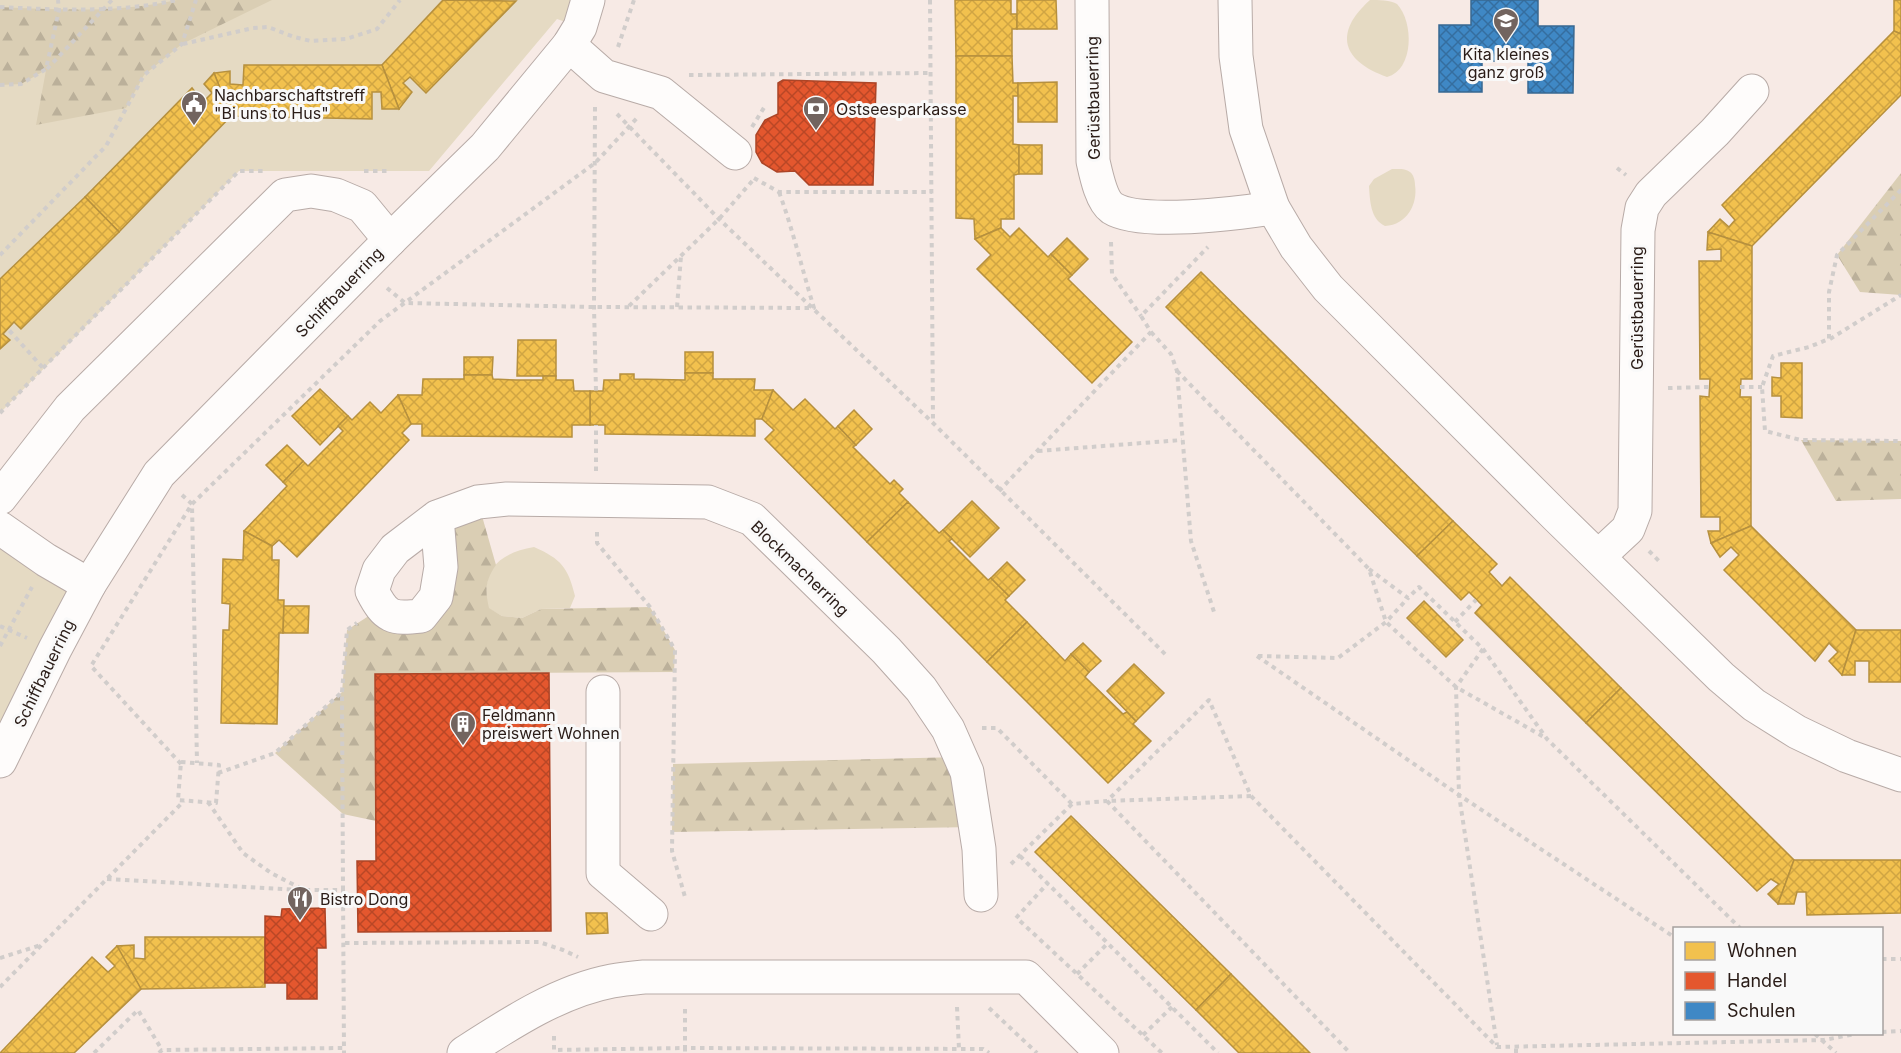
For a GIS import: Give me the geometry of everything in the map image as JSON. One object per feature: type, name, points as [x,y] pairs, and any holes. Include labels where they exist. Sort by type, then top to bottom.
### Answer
[{"type":"street","name":"Schiffbauerring","points":[[0,761],[89,585],[159,474],[485,147],[568,45],[580,27],[588,0]]},
{"type":"street","name":"Gerüstbauerring","points":[[1092,0],[1093,161],[1098,184],[1110,207]]},
{"type":"street","points":[[1235,0],[1236,56],[1246,129],[1273,208],[1296,247],[1328,288],[1556,516],[1722,677],[1754,705],[1797,732],[1847,756],[1901,775]]},
{"type":"street","points":[[568,45],[604,75],[674,84],[735,153]]},
{"type":"street","name":"Gerüstbauerring","points":[[1599,556],[1629,529],[1635,511],[1638,230],[1642,208],[1662,181],[1715,132],[1752,91]]},
{"type":"street","points":[[0,498],[70,408],[285,195],[311,191],[336,195],[362,206],[390,240]]},
{"type":"street","points":[[1110,207],[1134,216],[1226,216],[1273,208]]},
{"type":"street","name":"Blockmacherring","points":[[381,609],[372,591],[379,570],[395,549],[436,517],[478,502],[498,500],[708,502],[752,519],[886,650],[921,689],[948,729],[967,772],[979,849],[981,895]]},
{"type":"street","points":[[381,609],[398,619],[421,616],[436,597],[441,567],[436,517]]},
{"type":"street","points":[[0,528],[46,560],[89,585]]},
{"type":"street","points":[[603,692],[603,873],[651,914]]},
{"type":"street","points":[[464,1053],[506,1026],[553,1002],[574,992],[612,981],[644,977],[956,976],[1026,977],[1102,1053]]},
{"type":"path","points":[[46,69],[59,10],[58,0]]},
{"type":"path","points":[[0,85],[21,84],[46,69],[112,0]]},
{"type":"path","points":[[0,7],[59,10],[103,9],[153,5],[177,0]]},
{"type":"path","points":[[182,44],[196,0]]},
{"type":"path","points":[[0,255],[106,146],[144,75],[182,44],[253,28],[268,27],[311,41],[346,39],[377,29],[400,0]]},
{"type":"path","points":[[596,391],[594,307],[596,92],[618,46],[634,0]]},
{"type":"path","points":[[930,0],[933,423]]},
{"type":"path","points":[[181,764],[219,765],[216,802],[178,800],[181,764],[91,666],[192,504],[380,321],[595,163],[674,84],[930,73]]},
{"type":"path","points":[[765,106],[735,153],[755,179],[779,192],[932,192]]},
{"type":"path","points":[[616,113],[718,219],[933,423],[1168,657]]},
{"type":"path","points":[[629,307],[755,179]]},
{"type":"path","points":[[1829,339],[1829,292],[1838,255],[1901,190]]},
{"type":"path","points":[[779,192],[814,308]]},
{"type":"path","points":[[1110,207],[1112,274],[1151,332],[1171,354],[1177,370],[1191,542],[1215,615]]},
{"type":"path","points":[[1141,316],[1211,244],[1226,216]]},
{"type":"path","points":[[677,307],[681,255]]},
{"type":"path","points":[[363,268],[405,303],[814,308]]},
{"type":"path","points":[[1901,296],[1829,339],[1809,347],[1773,356],[1762,387],[1765,431],[1801,440],[1901,441]]},
{"type":"path","points":[[0,413],[43,368],[8,329]]},
{"type":"path","points":[[999,491],[1151,332]]},
{"type":"path","points":[[1177,370],[1369,569],[1408,598]]},
{"type":"path","points":[[1637,388],[1709,387]]},
{"type":"path","points":[[1740,387],[1762,387]]},
{"type":"path","points":[[596,425],[597,543],[650,607],[675,650],[672,851],[685,897]]},
{"type":"path","points":[[1038,451],[1182,440]]},
{"type":"path","points":[[159,474],[192,504],[197,763]]},
{"type":"path","points":[[0,646],[46,560]]},
{"type":"path","points":[[1369,569],[1386,622],[1456,687],[1547,739]]},
{"type":"path","points":[[1673,936],[1459,795],[1257,656],[1338,658],[1386,622],[1419,587],[1483,649],[1547,739],[1739,927]]},
{"type":"path","points":[[1455,622],[1476,600]]},
{"type":"path","points":[[94,1053],[138,1010],[161,1051],[344,1050],[342,692],[347,630],[381,609]]},
{"type":"path","points":[[1483,649],[1456,687],[1459,795],[1497,1047]]},
{"type":"path","points":[[218,773],[275,753],[342,692]]},
{"type":"path","points":[[1107,801],[1209,700],[1251,796],[1497,1047],[1824,1040],[1850,1035]]},
{"type":"path","points":[[948,729],[997,728],[1072,804]]},
{"type":"path","points":[[981,895],[1072,804],[1251,796]]},
{"type":"path","points":[[0,987],[184,801]]},
{"type":"path","points":[[1107,801],[1350,1053]]},
{"type":"path","points":[[208,802],[243,853],[271,873],[304,890]]},
{"type":"path","points":[[1020,856],[1216,1053]]},
{"type":"path","points":[[106,879],[304,890],[343,890]]},
{"type":"path","points":[[1048,883],[1018,920],[1162,1053]]},
{"type":"path","points":[[345,943],[539,942],[586,961]]},
{"type":"path","points":[[1077,974],[1108,943]]},
{"type":"path","points":[[0,958],[42,945]]},
{"type":"path","points":[[1883,959],[1901,959]]},
{"type":"path","points":[[956,976],[959,1049]]},
{"type":"path","points":[[956,976],[1037,1053]]},
{"type":"path","points":[[685,977],[685,1050]]},
{"type":"path","points":[[553,1002],[554,1050],[983,1049],[989,1053]]},
{"type":"path","points":[[1143,1035],[1172,1007]]},
{"type":"path","points":[[1883,1032],[1901,1031]]},
{"type":"path","points":[[1816,1035],[1836,1053]]},
{"type":"path","points":[[1516,1046],[1516,1053]]},
{"type":"shaded area","points":[[0,0],[588,0],[580,27],[557,19],[429,171],[239,171],[0,413]]},
{"type":"shaded area","points":[[1370,0],[1397,4],[1406,22],[1409,45],[1407,56],[1396,73],[1387,77],[1360,63],[1348,45],[1347,35],[1351,24],[1358,12]]},
{"type":"shaded area","points":[[1392,169],[1404,169],[1411,173],[1415,182],[1415,199],[1405,218],[1393,225],[1385,226],[1376,219],[1374,214],[1369,186],[1374,179]]},
{"type":"shaded area","points":[[0,528],[89,585],[0,761]]},
{"type":"shaded area","points":[[534,547],[557,560],[566,571],[575,596],[570,608],[541,609],[522,618],[502,616],[488,608],[487,583],[495,565],[511,554]]},
{"type":"green space","points":[[177,0],[272,0],[182,44],[144,75],[126,108],[36,125],[46,70],[21,84],[0,85],[0,7],[66,10],[111,9]]},
{"type":"green space","points":[[1901,173],[1901,295],[1860,292],[1837,255]]},
{"type":"green space","points":[[1801,440],[1901,441],[1901,499],[1836,501]]},
{"type":"green space","points":[[478,502],[496,565],[487,586],[489,608],[502,616],[522,618],[541,609],[650,607],[675,650],[674,672],[375,674],[376,821],[343,814],[275,753],[342,692],[347,630],[381,608],[421,616],[437,517]]},
{"type":"green space","points":[[960,757],[975,827],[672,832],[673,764]]},
{"type":"building: Wohnen","points":[[443,0],[516,1],[426,93],[410,77],[403,83],[412,92],[399,109],[382,65]]},
{"type":"building: Wohnen","points":[[955,0],[1011,0],[1011,14],[1017,14],[1017,29],[1012,29],[1012,56],[956,56]]},
{"type":"building: Wohnen","points":[[1017,0],[1056,0],[1057,29],[1017,29]]},
{"type":"building: Wohnen","points":[[1894,0],[1901,0],[1901,34],[1894,31]]},
{"type":"building: Wohnen","points":[[1894,31],[1901,34],[1901,95],[1752,246],[1708,232],[1720,219],[1729,227],[1735,220],[1722,205]]},
{"type":"building: Wohnen","points":[[956,56],[1012,56],[1013,83],[1018,83],[1018,96],[1013,96],[1013,144],[1019,145],[1019,174],[1014,175],[1014,219],[1001,219],[1001,228],[975,239],[974,219],[956,218]]},
{"type":"building: Wohnen","points":[[244,65],[382,65],[399,109],[382,109],[381,92],[372,92],[372,119],[231,116],[214,73],[230,71],[230,84],[243,85]]},
{"type":"building: Wohnen","points":[[214,73],[231,116],[119,232],[85,197],[192,88],[203,102],[212,93],[204,84]]},
{"type":"building: Wohnen","points":[[1057,82],[1057,122],[1018,122],[1018,83]]},
{"type":"building: Wohnen","points":[[1019,145],[1042,145],[1042,174],[1019,174]]},
{"type":"building: Wohnen","points":[[85,197],[119,232],[21,329],[14,322],[3,334],[10,340],[0,349],[0,279]]},
{"type":"building: Wohnen","points":[[1001,228],[1010,237],[1019,228],[1048,257],[1051,254],[1072,275],[1068,279],[1132,342],[1092,383],[977,269],[991,255],[975,239]]},
{"type":"building: Wohnen","points":[[1708,232],[1752,246],[1752,379],[1741,379],[1740,397],[1751,397],[1751,526],[1711,543],[1708,531],[1720,531],[1720,517],[1701,517],[1700,396],[1709,397],[1710,379],[1700,379],[1699,261],[1721,261],[1721,249],[1707,250]]},
{"type":"building: Wohnen","points":[[1067,238],[1088,259],[1072,275],[1051,254]]},
{"type":"building: Wohnen","points":[[1201,272],[1453,521],[1417,556],[1166,307]]},
{"type":"building: Wohnen","points":[[518,340],[556,340],[556,376],[517,376]]},
{"type":"building: Wohnen","points":[[685,352],[713,352],[713,373],[685,373]]},
{"type":"building: Wohnen","points":[[464,357],[493,357],[492,375],[464,375]]},
{"type":"building: Wohnen","points":[[1781,363],[1802,363],[1802,418],[1781,417],[1781,396],[1772,396],[1772,377],[1781,378]]},
{"type":"building: Wohnen","points":[[685,373],[713,373],[713,379],[755,379],[754,390],[773,390],[762,419],[755,419],[755,436],[605,434],[605,425],[590,425],[590,391],[603,391],[604,380],[620,380],[620,374],[634,374],[634,379],[685,380]]},
{"type":"building: Wohnen","points":[[464,375],[492,375],[493,379],[516,380],[543,380],[543,376],[556,376],[556,380],[573,380],[574,391],[590,391],[590,425],[572,425],[572,437],[422,436],[422,424],[411,424],[398,395],[422,395],[423,379],[464,379]]},
{"type":"building: Wohnen","points":[[320,389],[348,416],[320,445],[292,416]]},
{"type":"building: Wohnen","points":[[773,390],[793,410],[805,399],[835,429],[838,426],[856,445],[853,447],[890,484],[894,480],[903,489],[899,493],[908,502],[867,542],[765,439],[774,430],[762,419]]},
{"type":"building: Wohnen","points":[[398,395],[411,424],[402,433],[409,440],[297,557],[279,540],[272,546],[244,531],[287,486],[283,482],[303,461],[308,466],[343,431],[338,426],[348,416],[352,420],[370,402],[381,413]]},
{"type":"building: Wohnen","points":[[854,410],[872,429],[856,445],[838,426]]},
{"type":"building: Wohnen","points":[[287,445],[303,461],[283,482],[266,465]]},
{"type":"building: Wohnen","points":[[972,501],[999,528],[970,557],[943,530]]},
{"type":"building: Wohnen","points":[[908,502],[939,533],[943,530],[952,539],[949,541],[988,580],[991,578],[1009,596],[1005,600],[1027,622],[987,662],[867,542]]},
{"type":"building: Wohnen","points":[[1453,521],[1497,564],[1489,572],[1502,586],[1510,577],[1621,688],[1586,723],[1475,613],[1482,605],[1469,592],[1461,600],[1417,556]]},
{"type":"building: Wohnen","points":[[1751,526],[1856,630],[1842,675],[1829,661],[1838,652],[1829,643],[1815,661],[1724,570],[1739,555],[1731,547],[1720,557],[1711,543]]},
{"type":"building: Wohnen","points":[[244,531],[272,546],[272,560],[279,560],[278,600],[284,600],[283,633],[279,633],[277,724],[221,723],[223,630],[229,630],[230,604],[222,603],[223,559],[243,560]]},
{"type":"building: Wohnen","points":[[1007,562],[1025,580],[1009,596],[991,578]]},
{"type":"building: Wohnen","points":[[1424,601],[1463,640],[1446,657],[1407,618]]},
{"type":"building: Wohnen","points":[[284,606],[309,606],[308,633],[283,633]]},
{"type":"building: Wohnen","points":[[1027,622],[1065,661],[1071,654],[1089,672],[1085,677],[1123,714],[1127,712],[1136,721],[1133,724],[1151,741],[1108,783],[987,662]]},
{"type":"building: Wohnen","points":[[1856,630],[1901,630],[1901,682],[1869,682],[1869,661],[1855,661],[1855,675],[1842,675]]},
{"type":"building: Wohnen","points":[[1083,643],[1101,661],[1089,672],[1071,654]]},
{"type":"building: Wohnen","points":[[1134,664],[1164,693],[1136,721],[1107,691]]},
{"type":"building: Wohnen","points":[[1621,688],[1794,860],[1778,904],[1768,894],[1779,884],[1771,879],[1757,891],[1586,723]]},
{"type":"building: Wohnen","points":[[1071,816],[1231,974],[1196,1010],[1035,852]]},
{"type":"building: Wohnen","points":[[1794,860],[1901,860],[1901,913],[1807,915],[1806,892],[1797,892],[1794,904],[1778,904]]},
{"type":"building: Wohnen","points":[[586,913],[607,913],[608,933],[587,934]]},
{"type":"building: Wohnen","points":[[145,937],[265,937],[265,987],[141,989],[117,946],[134,945],[134,958],[145,959]]},
{"type":"building: Wohnen","points":[[117,946],[141,989],[74,1053],[0,1053],[92,957],[108,972],[115,966],[106,957]]},
{"type":"building: Wohnen","points":[[1231,974],[1310,1053],[1239,1053],[1196,1010]]},
{"type":"building: Handel","name":"Ostseesparkasse","points":[[783,80],[876,83],[873,185],[809,185],[795,171],[777,172],[762,163],[756,152],[756,135],[765,120],[778,114],[778,83]]},
{"type":"building: Handel","name":"Feldmann preiswert Wohnen","points":[[549,673],[551,931],[358,932],[357,861],[376,861],[375,674]]},
{"type":"building: Handel","points":[[325,908],[326,948],[317,948],[317,999],[287,999],[287,983],[265,983],[265,916],[281,917],[282,909]]},
{"type":"building: Schulen","name":"Kita kleines ganz groß","points":[[1471,0],[1538,0],[1538,26],[1574,26],[1573,93],[1528,93],[1528,61],[1482,61],[1482,92],[1439,92],[1439,25],[1471,25]]},
{"type":"place","name":"Kita kleines ganz groß","points":[[1506,44]]},
{"type":"place","name":"Nachbarschaftstreff \"Bi uns to Hus\"","points":[[194,127]]},
{"type":"place","name":"Ostseesparkasse","points":[[816,132]]},
{"type":"place","name":"Feldmann preiswert Wohnen","points":[[463,747]]},
{"type":"place","name":"Bistro Dong","points":[[300,922]]}]
